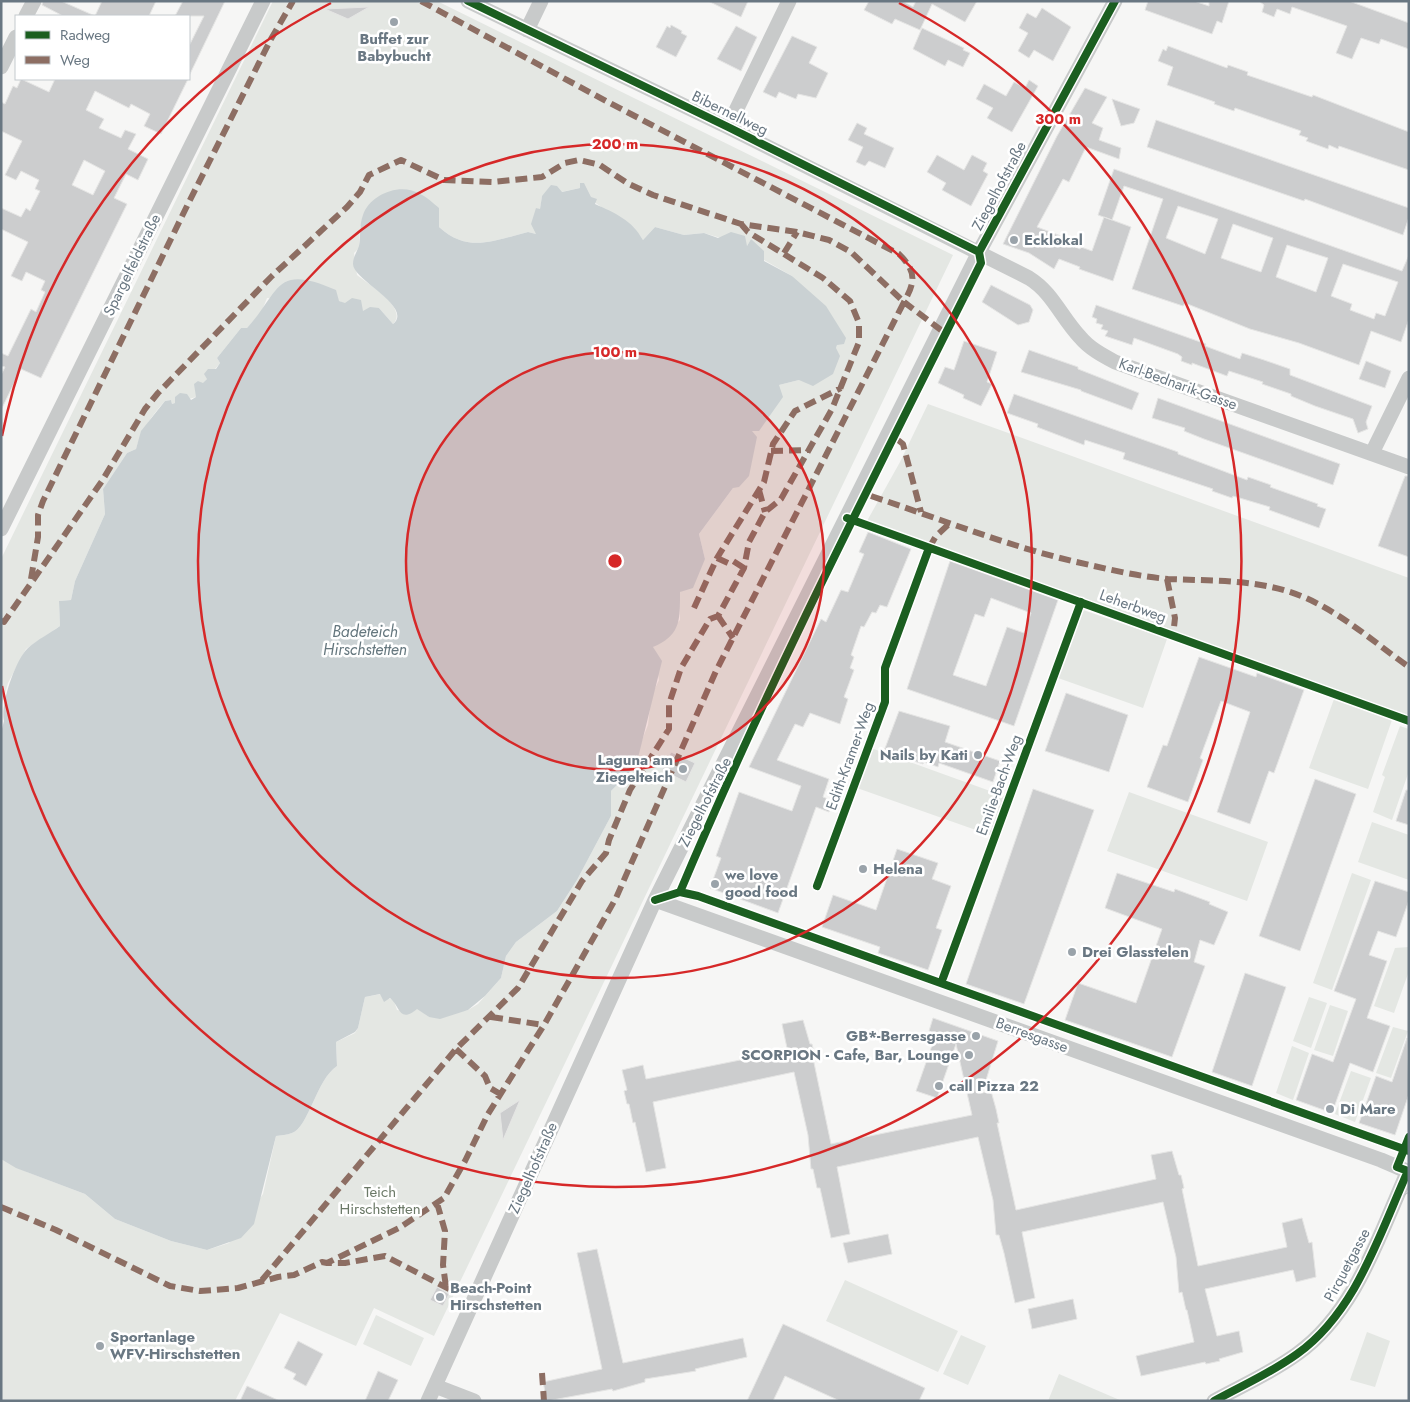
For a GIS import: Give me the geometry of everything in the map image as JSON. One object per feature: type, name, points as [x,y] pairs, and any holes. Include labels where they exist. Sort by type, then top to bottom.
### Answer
[{"type":"street","points":[[27,15],[34,1]]},
{"type":"street","name":"Spargelfeldstraße","points":[[1,529],[264,1]]},
{"type":"street","name":"Bibernellweg","points":[[468,1],[728,127],[979,252]]},
{"type":"street","points":[[527,30],[541,1]]},
{"type":"street","points":[[728,127],[789,1]]},
{"type":"street","name":"Ziegelhofstraße","points":[[428,1401],[655,900],[979,252],[1115,1]]},
{"type":"street","points":[[1,67],[15,39]]},
{"type":"street","name":"Karl-Bednarik-Gasse","points":[[979,252],[1042,286],[1083,342],[1115,362],[1409,467]]},
{"type":"street","points":[[1372,453],[1409,378]]},
{"type":"street","name":"Berresgasse","points":[[655,900],[1374,1157],[1408,1172]]},
{"type":"street","name":"Pirquetgasse","points":[[1214,1401],[1282,1364],[1298,1353],[1330,1323],[1357,1282],[1408,1172]]},
{"type":"street","points":[[435,1386],[474,1401]]},
{"type":"green space","name":"Teich Hirschstetten","points":[[273,1],[437,1],[953,255],[434,1336],[374,1308],[356,1346],[280,1313],[235,1401],[1,1401],[1,1157],[27,1172],[85,1194],[115,1219],[171,1241],[207,1250],[229,1243],[263,1194],[276,1136],[292,1133],[303,1122],[324,1082],[337,1066],[336,1042],[355,1033],[358,1028],[365,997],[381,994],[394,1001],[397,1010],[413,1012],[417,1008],[429,1017],[468,1010],[478,1004],[501,978],[506,956],[516,942],[557,911],[577,880],[611,816],[611,791],[629,773],[648,725],[651,697],[659,680],[653,647],[680,620],[680,592],[705,559],[699,534],[733,488],[751,431],[779,385],[799,380],[836,348],[837,344],[844,343],[792,276],[764,260],[751,239],[747,246],[704,233],[684,235],[655,227],[643,240],[639,233],[628,223],[603,208],[580,188],[542,196],[540,210],[536,208],[536,234],[528,232],[493,241],[471,243],[450,235],[439,227],[439,208],[360,226],[359,248],[354,253],[357,275],[392,304],[396,311],[396,318],[393,324],[379,308],[362,312],[339,301],[267,298],[261,313],[247,328],[241,328],[217,358],[220,363],[203,384],[198,381],[196,397],[172,404],[171,400],[165,401],[147,423],[136,449],[127,453],[103,489],[105,514],[75,581],[71,600],[59,601],[60,626],[26,649],[8,683],[1,707],[1,559]]},
{"type":"green space","points":[[928,404],[1409,578],[1409,717],[867,521],[900,462]]},
{"type":"green space","points":[[1083,610],[1167,639],[1143,708],[1058,678]]},
{"type":"green space","points":[[1334,699],[1392,720],[1368,789],[1309,768]]},
{"type":"green space","points":[[1400,726],[1409,729],[1409,771],[1392,820],[1373,812],[1385,777],[1382,775]]},
{"type":"green space","points":[[871,748],[1004,796],[990,835],[857,788]]},
{"type":"green space","points":[[1129,792],[1268,842],[1247,901],[1107,851]]},
{"type":"green space","points":[[1372,822],[1409,835],[1409,880],[1358,862]]},
{"type":"green space","points":[[1352,873],[1371,880],[1332,990],[1313,983]]},
{"type":"green space","points":[[1409,947],[1409,971],[1394,1013],[1374,1006],[1395,948]]},
{"type":"green space","points":[[1309,997],[1327,1003],[1311,1048],[1293,1041]]},
{"type":"green space","points":[[1330,1005],[1348,1011],[1333,1056],[1314,1050]]},
{"type":"green space","points":[[1393,1027],[1408,1031],[1391,1078],[1376,1073]]},
{"type":"green space","points":[[1292,1046],[1309,1053],[1293,1100],[1276,1093]]},
{"type":"green space","points":[[1351,1071],[1371,1078],[1355,1122],[1335,1114]]},
{"type":"green space","points":[[845,1280],[958,1331],[938,1372],[826,1321]]},
{"type":"green space","points":[[376,1315],[424,1338],[411,1366],[363,1344]]},
{"type":"green space","points":[[1367,1332],[1390,1341],[1375,1387],[1350,1380]]},
{"type":"green space","points":[[961,1335],[986,1346],[968,1385],[943,1374]]},
{"type":"green space","points":[[1059,1374],[1122,1401],[1048,1401]]},
{"type":"water","name":"Badeteich Hirschstetten","points":[[580,183],[584,183],[591,197],[597,199],[595,204],[628,222],[643,240],[655,227],[684,235],[704,233],[718,238],[731,232],[745,236],[747,246],[751,239],[764,251],[764,261],[792,276],[826,306],[846,338],[844,344],[837,345],[836,348],[840,356],[833,374],[813,386],[799,380],[779,385],[783,397],[759,431],[752,431],[757,437],[749,476],[739,487],[733,488],[699,534],[705,559],[693,588],[680,592],[679,619],[674,632],[653,647],[662,661],[639,754],[629,773],[611,791],[611,816],[577,880],[557,911],[516,942],[506,956],[501,978],[485,996],[468,1010],[440,1019],[429,1017],[417,1009],[407,1015],[403,1014],[390,998],[384,1002],[380,994],[365,997],[358,1028],[355,1032],[336,1042],[337,1066],[324,1082],[303,1122],[292,1133],[276,1136],[254,1224],[241,1238],[207,1250],[171,1241],[115,1219],[85,1194],[16,1168],[1,1159],[1,733],[6,694],[18,662],[28,648],[60,626],[59,601],[71,600],[75,581],[105,514],[103,489],[127,453],[136,449],[141,431],[165,401],[171,400],[172,404],[175,403],[175,397],[180,393],[187,394],[191,400],[196,397],[194,384],[198,381],[203,383],[207,379],[204,374],[208,369],[216,369],[220,363],[217,358],[241,328],[247,328],[281,285],[290,280],[301,279],[316,282],[336,290],[339,301],[345,303],[352,298],[361,300],[363,311],[370,307],[379,308],[393,324],[397,317],[396,310],[390,302],[362,278],[353,264],[359,246],[363,215],[372,201],[387,192],[395,190],[404,189],[412,191],[425,197],[439,208],[439,227],[460,240],[482,243],[528,232],[536,234],[531,224],[536,208],[540,209],[542,196],[551,185],[557,186],[562,192],[580,188]]},
{"type":"building","points":[[43,1],[61,1],[93,15],[61,15],[42,5]]},
{"type":"building","points":[[102,1],[156,1],[149,15],[95,15]]},
{"type":"building","points":[[183,1],[225,1],[190,74],[190,44],[204,16],[176,15]]},
{"type":"building","points":[[708,1],[748,1],[741,17]]},
{"type":"building","points":[[869,1],[902,1],[913,7],[916,1],[977,1],[965,22],[932,4],[920,30],[895,19],[892,24],[864,10]]},
{"type":"building","points":[[1148,1],[1194,1],[1209,6],[1209,1],[1229,1],[1222,23],[1217,21],[1212,34],[1145,10]]},
{"type":"building","points":[[1259,1],[1349,1],[1409,23],[1409,49],[1381,39],[1379,44],[1361,38],[1352,59],[1336,53],[1347,26],[1292,7],[1290,14],[1277,9],[1274,17],[1262,12],[1264,5]]},
{"type":"building","points":[[369,7],[348,19],[325,9]]},
{"type":"building","points":[[1042,8],[1071,27],[1053,61],[1034,50],[1029,58],[1018,51],[1028,33],[1019,28],[1027,13],[1036,18]]},
{"type":"building","points":[[671,25],[687,36],[676,57],[656,47],[667,26],[670,28]]},
{"type":"building","points":[[736,26],[757,37],[741,71],[717,59]]},
{"type":"building","points":[[922,28],[964,48],[963,50],[970,53],[963,67],[948,60],[945,66],[913,49]]},
{"type":"building","points":[[792,36],[817,47],[809,63],[828,73],[816,98],[798,94],[796,99],[779,92],[776,98],[763,92]]},
{"type":"building","points":[[1168,46],[1227,68],[1228,65],[1248,72],[1247,75],[1312,97],[1313,95],[1409,132],[1409,170],[1339,146],[1338,149],[1329,145],[1328,149],[1306,141],[1308,138],[1299,135],[1301,131],[1235,108],[1234,111],[1214,104],[1215,102],[1167,85],[1173,67],[1158,61],[1163,49],[1166,51]]},
{"type":"building","points":[[21,80],[23,80],[49,92],[55,80],[188,80],[161,134],[144,126],[150,114],[131,104],[129,108],[95,91],[86,110],[104,119],[99,128],[121,138],[125,130],[136,134],[128,149],[148,159],[138,180],[126,174],[114,198],[127,204],[41,378],[21,369],[1,410],[1,375],[5,367],[1,366],[1,353],[8,356],[31,309],[36,312],[45,292],[41,290],[45,281],[26,272],[22,281],[11,276],[28,242],[1,229],[1,208],[21,217],[26,208],[30,211],[40,191],[35,189],[39,180],[21,171],[16,180],[5,175],[22,141],[1,131],[1,102],[5,104],[13,86],[17,88]],"holes":[[[84,160],[105,171],[93,195],[72,185]]]},
{"type":"building","points":[[1029,80],[1038,86],[1012,132],[987,118],[993,108],[976,99],[984,84],[1006,96],[1014,82],[1025,88]]},
{"type":"building","points":[[1085,88],[1107,97],[1092,123],[1103,128],[1099,140],[1121,148],[1119,159],[1086,147],[1069,182],[1063,179],[1037,227],[1061,236],[1060,240],[1080,249],[1081,247],[1092,251],[1104,217],[1131,227],[1113,281],[1079,269],[1080,267],[1059,259],[1054,269],[1029,253],[1003,244],[1057,136]]},
{"type":"building","points":[[1112,99],[1140,109],[1134,123],[1121,126]]},
{"type":"building","points":[[1156,120],[1409,208],[1409,217],[1403,235],[1305,199],[1304,201],[1147,147]]},
{"type":"building","points":[[857,123],[867,128],[864,134],[894,148],[885,168],[869,161],[865,166],[856,162],[863,147],[848,140]]},
{"type":"building","points":[[937,155],[964,170],[972,155],[987,163],[983,171],[988,174],[971,206],[942,190],[946,183],[927,172]]},
{"type":"building","points":[[1114,169],[1402,271],[1409,255],[1409,319],[1401,342],[1371,331],[1359,365],[1299,343],[1250,329],[1185,303],[1183,306],[1132,289],[1163,199],[1124,186],[1112,220],[1098,215]],"holes":[[[1178,206],[1218,219],[1205,254],[1166,238]],[[1233,224],[1273,238],[1261,272],[1221,258]],[[1287,245],[1328,258],[1316,292],[1276,277]],[[1343,264],[1398,282],[1385,316],[1376,313],[1374,319],[1350,310],[1352,304],[1331,296]]]},
{"type":"building","points":[[991,285],[1030,305],[1033,310],[1029,322],[1018,325],[982,302]]},
{"type":"building","points":[[1096,305],[1206,344],[1205,346],[1240,359],[1242,353],[1290,369],[1290,375],[1372,406],[1366,422],[1368,429],[1358,433],[1353,419],[1315,406],[1291,396],[1291,394],[1262,384],[1263,382],[1229,371],[1227,376],[1192,363],[1192,365],[1181,361],[1182,357],[1178,354],[1134,338],[1132,345],[1105,336],[1108,331],[1101,329],[1103,325],[1096,323],[1097,319],[1092,317]]},
{"type":"building","points":[[964,341],[997,352],[987,382],[992,384],[981,406],[963,398],[964,395],[938,383],[945,367],[954,370]]},
{"type":"building","points":[[1029,350],[1078,367],[1078,369],[1139,393],[1132,410],[1081,390],[1021,372]]},
{"type":"building","points":[[1366,361],[1391,371],[1385,388],[1359,379]]},
{"type":"building","points":[[1014,394],[1178,452],[1178,454],[1247,480],[1248,477],[1271,485],[1270,487],[1318,504],[1317,506],[1326,509],[1319,528],[1269,510],[1270,507],[1233,496],[1232,498],[1212,491],[1213,489],[1123,459],[1125,453],[1085,440],[1084,445],[1037,427],[1038,424],[1007,413]]},
{"type":"building","points":[[1158,398],[1340,464],[1333,485],[1204,439],[1184,431],[1185,428],[1152,418]]},
{"type":"building","points":[[1405,476],[1409,476],[1409,557],[1378,546]]},
{"type":"building","points":[[868,532],[911,549],[887,607],[880,605],[876,613],[872,612],[864,627],[861,626],[851,655],[854,657],[850,668],[854,670],[844,697],[848,699],[840,724],[810,713],[803,727],[795,724],[777,760],[829,779],[823,797],[833,801],[829,812],[816,807],[778,913],[710,888],[721,858],[716,856],[739,792],[792,811],[801,786],[749,767],[821,619],[826,622],[841,590],[848,592],[864,554],[859,552]]},
{"type":"building","points":[[950,561],[1058,600],[1014,726],[907,689]],"holes":[[[991,598],[1031,613],[1024,633],[1007,627],[986,686],[953,675],[975,614],[984,617]]]},
{"type":"building","points":[[1199,657],[1256,677],[1257,673],[1304,690],[1274,773],[1269,771],[1250,824],[1217,812],[1250,712],[1221,701],[1200,758],[1203,760],[1188,802],[1147,787],[1163,745],[1167,746]]},
{"type":"building","points":[[1066,693],[1128,715],[1109,772],[1045,751]]},
{"type":"building","points":[[899,711],[950,726],[945,742],[1000,761],[993,782],[939,763],[938,767],[924,762],[923,764],[884,751]]},
{"type":"building","points":[[671,752],[695,763],[686,782],[662,770]]},
{"type":"building","points":[[1315,779],[1356,794],[1300,951],[1259,936]]},
{"type":"building","points":[[1033,789],[1094,810],[1024,1004],[966,984]]},
{"type":"building","points":[[1406,790],[1409,790],[1409,825],[1396,821]]},
{"type":"building","points":[[897,849],[938,863],[932,879],[951,886],[936,928],[942,930],[928,970],[878,953],[880,947],[822,927],[833,895],[876,910]]},
{"type":"building","points":[[1117,873],[1174,892],[1175,889],[1210,902],[1209,904],[1228,912],[1214,945],[1200,940],[1194,962],[1205,966],[1172,1057],[1065,1020],[1078,983],[1136,1003],[1162,929],[1105,908]]},
{"type":"building","points":[[1375,881],[1409,892],[1409,900],[1396,937],[1378,931],[1369,955],[1387,961],[1367,1018],[1390,1026],[1373,1072],[1350,1063],[1332,1113],[1296,1100],[1312,1054],[1333,1062],[1356,999],[1334,991]]},
{"type":"building","points":[[1245,973],[1286,987],[1252,1086],[1212,1072]]},
{"type":"building","points":[[933,1018],[998,1041],[982,1093],[991,1091],[1016,1210],[1156,1179],[1151,1155],[1172,1151],[1184,1188],[1182,1189],[1198,1266],[1287,1247],[1282,1223],[1302,1218],[1309,1243],[1312,1242],[1316,1277],[1296,1282],[1293,1270],[1205,1289],[1217,1336],[1239,1331],[1243,1352],[1219,1359],[1220,1361],[1206,1364],[1205,1362],[1141,1376],[1136,1356],[1194,1342],[1182,1292],[1179,1293],[1176,1257],[1163,1202],[1022,1232],[1035,1298],[1015,1303],[999,1235],[996,1235],[993,1200],[978,1137],[837,1167],[850,1234],[831,1238],[820,1188],[817,1188],[813,1169],[811,1169],[808,1135],[794,1072],[653,1102],[666,1168],[646,1172],[635,1122],[633,1123],[629,1104],[627,1104],[624,1091],[627,1090],[622,1070],[643,1065],[646,1079],[770,1054],[787,1048],[782,1024],[803,1020],[815,1057],[813,1058],[831,1144],[972,1115],[956,1044],[937,1098],[916,1091],[936,1034],[929,1031]]},
{"type":"building","points":[[1407,1038],[1409,1094],[1395,1135],[1359,1123],[1376,1076],[1392,1082]]},
{"type":"building","points":[[520,1100],[503,1140],[500,1113]]},
{"type":"building","points":[[888,1234],[892,1254],[848,1263],[843,1243]]},
{"type":"building","points":[[597,1249],[623,1363],[743,1338],[747,1357],[695,1369],[696,1371],[645,1379],[645,1382],[613,1391],[612,1389],[547,1401],[543,1382],[602,1369],[577,1253]]},
{"type":"building","name":"Beach-Point Hirschstetten","points":[[437,1287],[449,1294],[443,1306],[430,1300]]},
{"type":"building","points":[[1073,1299],[1077,1319],[1032,1329],[1028,1309]]},
{"type":"building","points":[[783,1324],[925,1388],[919,1401],[840,1401],[785,1376],[773,1401],[747,1401]]},
{"type":"building","points":[[298,1341],[323,1354],[306,1386],[293,1379],[296,1374],[284,1368]]},
{"type":"building","points":[[378,1371],[398,1380],[388,1401],[365,1401]]},
{"type":"building","points":[[247,1386],[280,1401],[240,1401]]},
{"type":"tram line","points":[[1206,1401],[1277,1362],[1309,1339],[1323,1325],[1345,1296],[1386,1214],[1397,1201],[1409,1192]]},
{"type":"marked path","points":[[31,579],[38,537],[38,515],[43,501],[188,204],[271,39],[293,1]]},
{"type":"marked path","points":[[421,1],[606,101],[899,254],[909,266],[912,276],[911,288],[904,302],[941,330]]},
{"type":"marked path","points":[[1,621],[4,622],[102,481],[145,409],[158,393],[272,276],[347,207],[360,192],[369,175],[401,160],[444,180],[492,182],[542,177],[565,163],[579,160],[600,165],[627,183],[653,195],[741,224],[797,232],[829,240],[851,252],[904,302],[716,671],[616,898],[544,1025],[488,1114],[444,1198],[399,1228],[327,1263],[345,1263],[385,1256],[455,1292]]},
{"type":"marked path","points":[[262,1280],[456,1049],[518,988],[582,881],[606,853],[609,840],[630,790],[669,729],[669,704],[681,668],[710,619],[718,616],[744,568],[749,542],[765,512],[781,499],[832,409],[859,342],[859,323],[850,301],[823,278],[748,232],[741,224]]},
{"type":"marked path","points":[[784,253],[797,232]]},
{"type":"marked path","points":[[694,608],[717,558],[764,482],[773,444],[795,411],[841,388]]},
{"type":"marked path","points":[[898,440],[903,444],[921,512]]},
{"type":"marked path","points":[[771,451],[810,450]]},
{"type":"marked path","points":[[759,490],[765,512]]},
{"type":"marked path","points":[[871,496],[1034,551],[1129,574],[1168,579],[1238,582],[1272,587],[1289,592],[1306,598],[1333,613],[1409,667]]},
{"type":"marked path","points":[[929,548],[936,536],[949,524]]},
{"type":"marked path","points":[[717,558],[728,563],[733,561],[744,568]]},
{"type":"marked path","points":[[1167,579],[1175,618],[1173,636]]},
{"type":"marked path","points":[[718,616],[733,638]]},
{"type":"marked path","points":[[491,1017],[544,1025]]},
{"type":"marked path","points":[[456,1049],[485,1076],[490,1088],[502,1095]]},
{"type":"marked path","points":[[437,1203],[445,1231],[443,1265],[446,1287]]},
{"type":"marked path","points":[[1,1207],[56,1230],[170,1286],[200,1291],[238,1288],[278,1277],[294,1275],[322,1262],[327,1263]]},
{"type":"marked path","points":[[542,1373],[544,1401]]},
{"type":"cycle path","points":[[468,1],[728,127],[979,252]]},
{"type":"cycle path","points":[[979,252],[1115,1]]},
{"type":"cycle path","points":[[680,892],[787,654],[981,263],[979,252]]},
{"type":"cycle path","name":"Leherbweg","points":[[847,518],[1409,721]]},
{"type":"cycle path","name":"Edith-Kramer-Weg","points":[[817,886],[885,702],[885,668],[929,548]]},
{"type":"cycle path","name":"Emilie-Bach-Weg","points":[[943,978],[1081,602]]},
{"type":"cycle path","points":[[655,900],[680,892],[698,896],[1409,1151]]},
{"type":"cycle path","points":[[1214,1401],[1287,1361],[1318,1337],[1335,1317],[1364,1271],[1408,1171],[1397,1167],[1409,1137]]},
{"type":"place","name":"Buffet zur Babybucht","points":[[394,22]]},
{"type":"place","name":"Ecklokal","points":[[1014,240]]},
{"type":"place","name":"Nails by Kati","points":[[978,755]]},
{"type":"place","name":"Laguna am Ziegelteich","points":[[683,769]]},
{"type":"place","name":"Helena","points":[[863,869]]},
{"type":"place","name":"we love good food","points":[[715,884]]},
{"type":"place","name":"Drei Glasstelen","points":[[1072,952]]},
{"type":"place","name":"GB*-Berresgasse","points":[[976,1036]]},
{"type":"place","name":"SCORPION - Cafe, Bar, Lounge","points":[[969,1055]]},
{"type":"place","name":"call Pizza 22","points":[[939,1086]]},
{"type":"place","name":"Di Mare","points":[[1330,1109]]},
{"type":"place","name":"Beach-Point Hirschstetten","points":[[440,1297]]},
{"type":"place","name":"Sportanlage WFV-Hirschstetten","points":[[100,1346]]}]
